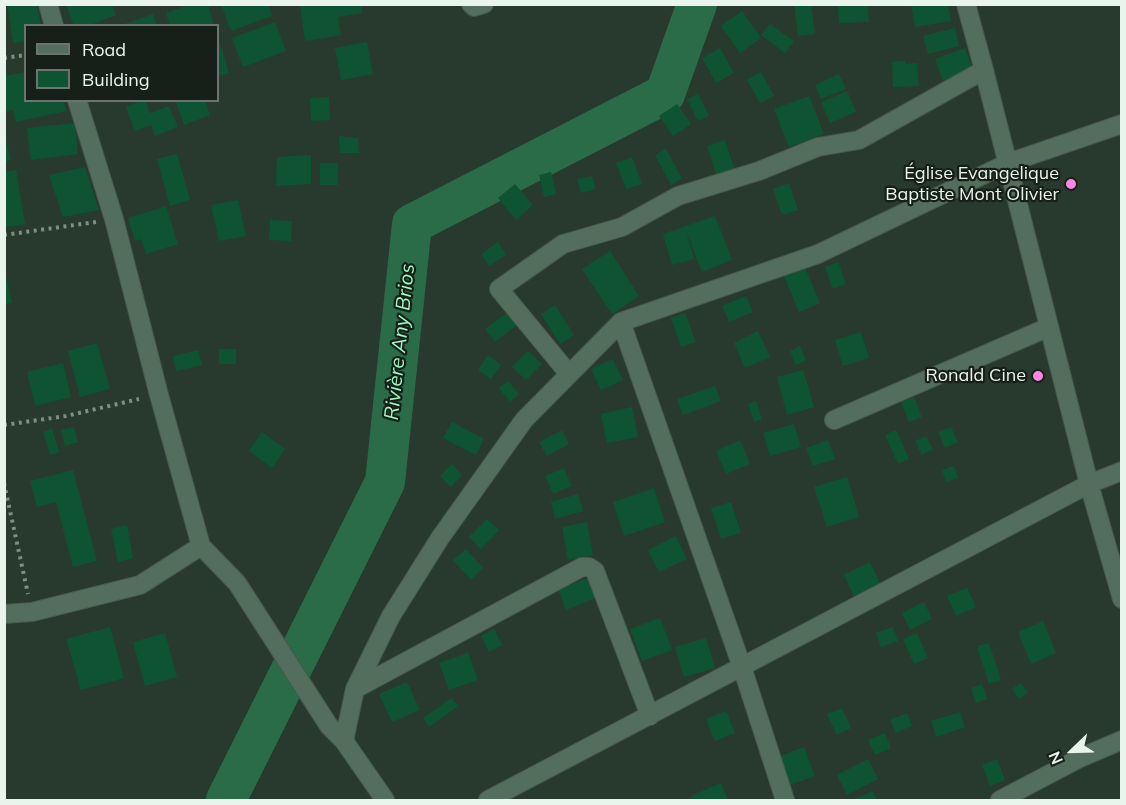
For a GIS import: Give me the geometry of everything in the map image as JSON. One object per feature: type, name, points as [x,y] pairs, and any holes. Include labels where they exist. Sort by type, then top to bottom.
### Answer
[{"type":"street","points":[[48,4],[53,24]]},
{"type":"street","points":[[471,4],[474,7],[484,4]]},
{"type":"street","points":[[966,4],[1089,484],[1122,599]]},
{"type":"street","points":[[569,374],[499,289],[563,244],[622,227],[678,196],[759,171],[818,147],[859,140],[984,70]]},
{"type":"street","points":[[77,102],[114,219],[201,546],[237,583],[329,726],[344,741],[385,801]]},
{"type":"street","points":[[344,741],[355,689],[391,616],[440,538],[524,420],[621,322],[818,254],[1008,163],[1122,124]]},
{"type":"street","points":[[621,322],[742,667],[785,801]]},
{"type":"street","points":[[834,420],[1049,327]]},
{"type":"street","points":[[488,801],[1089,484],[1122,471]]},
{"type":"street","points":[[4,614],[32,612],[140,585],[201,546]]},
{"type":"street","points":[[355,689],[582,567],[589,567],[595,570],[650,716]]},
{"type":"street","points":[[1000,801],[1080,758],[1122,740]]},
{"type":"path","points":[[4,58],[24,55]]},
{"type":"path","points":[[4,235],[114,219]]},
{"type":"path","points":[[4,425],[66,416],[159,394]]},
{"type":"path","points":[[4,483],[32,612]]},
{"type":"building","points":[[7,4],[37,4],[41,24],[24,24],[24,41],[13,43]]},
{"type":"building","points":[[192,4],[208,4],[213,24],[169,24],[166,13]]},
{"type":"building","points":[[221,4],[268,4],[272,16],[231,31]]},
{"type":"building","points":[[300,4],[361,4],[362,13],[338,17],[341,35],[305,41]]},
{"type":"building","points":[[794,4],[811,4],[815,34],[798,36]]},
{"type":"building","points":[[838,4],[868,4],[869,22],[839,23]]},
{"type":"building","points":[[911,4],[948,4],[951,21],[915,27]]},
{"type":"building","points":[[66,5],[112,5],[116,15],[93,24],[73,24]]},
{"type":"building","points":[[742,11],[761,38],[740,53],[721,26]]},
{"type":"building","points":[[153,14],[156,24],[125,24]]},
{"type":"building","points":[[275,22],[286,51],[243,67],[232,38]]},
{"type":"building","points":[[770,24],[794,41],[785,53],[761,35]]},
{"type":"building","points":[[955,28],[959,46],[928,54],[923,36]]},
{"type":"building","points":[[219,41],[229,73],[219,76]]},
{"type":"building","points":[[367,42],[373,74],[341,80],[335,48]]},
{"type":"building","points":[[720,48],[734,73],[716,83],[702,58]]},
{"type":"building","points":[[965,48],[974,72],[944,83],[935,59]]},
{"type":"building","points":[[905,61],[905,64],[917,63],[919,86],[893,87],[892,62]]},
{"type":"building","points":[[24,72],[24,102],[64,102],[66,111],[16,122],[13,110],[4,112],[4,76]]},
{"type":"building","points":[[761,72],[774,96],[760,103],[747,80]]},
{"type":"building","points":[[839,74],[846,89],[821,99],[815,85]]},
{"type":"building","points":[[847,91],[856,112],[830,123],[821,102]]},
{"type":"building","points":[[698,94],[709,116],[698,121],[687,99]]},
{"type":"building","points":[[809,96],[824,134],[789,147],[774,109]]},
{"type":"building","points":[[329,97],[330,120],[311,121],[310,98]]},
{"type":"building","points":[[138,102],[146,102],[150,113],[169,106],[178,127],[155,136],[151,125],[135,131],[126,107]]},
{"type":"building","points":[[176,102],[206,102],[210,115],[184,125]]},
{"type":"building","points":[[677,104],[691,124],[673,136],[659,116]]},
{"type":"building","points":[[75,123],[78,154],[31,160],[27,128]]},
{"type":"building","points":[[4,133],[11,160],[4,162]]},
{"type":"building","points":[[339,136],[358,138],[359,153],[340,153]]},
{"type":"building","points":[[725,140],[735,171],[717,177],[707,146]]},
{"type":"building","points":[[666,149],[682,179],[671,185],[655,155]]},
{"type":"building","points":[[177,154],[190,200],[170,206],[157,159]]},
{"type":"building","points":[[311,155],[311,184],[276,186],[277,157]]},
{"type":"building","points":[[632,157],[642,184],[626,189],[616,163]]},
{"type":"building","points":[[320,163],[338,163],[338,185],[320,185]]},
{"type":"building","points":[[85,167],[99,210],[63,217],[49,175]]},
{"type":"building","points":[[16,170],[25,224],[4,227],[4,172]]},
{"type":"building","points":[[551,172],[556,194],[544,197],[539,175]]},
{"type":"building","points":[[592,176],[596,189],[581,193],[577,179]]},
{"type":"building","points":[[789,183],[798,210],[782,215],[773,189]]},
{"type":"building","points":[[515,184],[533,205],[516,220],[498,198]]},
{"type":"building","points":[[238,200],[246,236],[219,241],[211,205]]},
{"type":"building","points":[[166,206],[178,244],[146,254],[141,239],[135,241],[128,218]]},
{"type":"building","points":[[715,216],[732,260],[702,272],[686,231],[694,259],[672,265],[663,234]]},
{"type":"building","points":[[270,220],[292,221],[291,241],[269,240]]},
{"type":"building","points":[[498,242],[506,255],[489,266],[481,254]]},
{"type":"building","points":[[610,251],[639,296],[612,314],[582,269]]},
{"type":"building","points":[[838,262],[846,284],[833,289],[825,267]]},
{"type":"building","points":[[4,268],[12,303],[4,304]]},
{"type":"building","points":[[805,268],[820,303],[799,312],[784,276]]},
{"type":"building","points":[[746,296],[753,312],[729,322],[722,306]]},
{"type":"building","points":[[555,305],[574,335],[560,344],[541,314]]},
{"type":"building","points":[[508,312],[517,325],[495,342],[485,329]]},
{"type":"building","points":[[685,313],[696,342],[681,347],[671,318]]},
{"type":"building","points":[[758,331],[770,357],[745,368],[734,343]]},
{"type":"building","points":[[861,332],[869,358],[843,366],[835,340]]},
{"type":"building","points":[[97,343],[110,389],[80,397],[68,351]]},
{"type":"building","points":[[800,346],[806,360],[796,365],[790,351]]},
{"type":"building","points":[[219,349],[236,349],[236,364],[219,364]]},
{"type":"building","points":[[198,350],[202,365],[176,371],[173,356]]},
{"type":"building","points":[[528,351],[542,364],[526,380],[512,367]]},
{"type":"building","points":[[488,355],[501,365],[491,379],[478,370]]},
{"type":"building","points":[[613,359],[623,380],[601,390],[591,369]]},
{"type":"building","points":[[63,363],[71,397],[35,406],[27,372]]},
{"type":"building","points":[[803,370],[814,407],[787,415],[777,377]]},
{"type":"building","points":[[508,381],[519,394],[510,402],[499,388]]},
{"type":"building","points":[[715,386],[721,401],[683,415],[677,399]]},
{"type":"building","points":[[914,397],[922,417],[909,422],[901,402]]},
{"type":"building","points":[[756,401],[762,419],[754,422],[748,404]]},
{"type":"building","points":[[632,407],[638,437],[607,443],[601,414]]},
{"type":"building","points":[[452,422],[484,439],[476,455],[443,438]]},
{"type":"building","points":[[794,424],[801,447],[770,456],[763,433]]},
{"type":"building","points":[[74,427],[78,442],[65,446],[61,430]]},
{"type":"building","points":[[951,427],[958,442],[945,448],[938,432]]},
{"type":"building","points":[[52,429],[59,452],[50,455],[43,432]]},
{"type":"building","points":[[562,430],[569,444],[547,456],[539,442]]},
{"type":"building","points":[[896,430],[909,459],[898,464],[885,435]]},
{"type":"building","points":[[262,432],[285,449],[272,468],[249,451]]},
{"type":"building","points":[[926,436],[933,449],[922,455],[915,441]]},
{"type":"building","points":[[740,440],[750,464],[726,474],[716,451]]},
{"type":"building","points":[[828,440],[835,459],[813,466],[806,448]]},
{"type":"building","points":[[452,464],[462,475],[451,487],[440,476]]},
{"type":"building","points":[[954,466],[958,478],[946,482],[942,470]]},
{"type":"building","points":[[564,468],[572,486],[553,494],[545,476]]},
{"type":"building","points":[[73,470],[97,561],[73,567],[56,502],[37,507],[30,481]]},
{"type":"building","points":[[847,477],[859,517],[827,527],[814,487]]},
{"type":"building","points":[[654,488],[665,522],[624,536],[613,502]]},
{"type":"building","points":[[578,494],[583,511],[555,519],[551,502]]},
{"type":"building","points":[[731,502],[741,533],[721,539],[711,508]]},
{"type":"building","points":[[487,519],[499,530],[481,549],[469,537]]},
{"type":"building","points":[[587,522],[593,555],[568,560],[562,527]]},
{"type":"building","points":[[127,525],[133,558],[118,562],[111,529]]},
{"type":"building","points":[[676,536],[687,559],[659,572],[648,550]]},
{"type":"building","points":[[466,549],[483,568],[471,580],[453,560]]},
{"type":"building","points":[[870,562],[883,589],[856,601],[844,575]]},
{"type":"building","points":[[592,576],[601,596],[566,610],[558,590]]},
{"type":"building","points":[[967,588],[976,607],[956,616],[947,596]]},
{"type":"building","points":[[924,602],[932,619],[910,630],[902,613]]},
{"type":"building","points":[[660,618],[672,650],[642,661],[630,629]]},
{"type":"building","points":[[1043,621],[1056,653],[1031,664],[1018,632]]},
{"type":"building","points":[[110,627],[124,678],[81,690],[66,639]]},
{"type":"building","points":[[893,627],[898,641],[881,647],[876,633]]},
{"type":"building","points":[[494,629],[502,645],[489,652],[481,636]]},
{"type":"building","points":[[165,633],[177,677],[145,686],[133,642]]},
{"type":"building","points":[[917,633],[928,658],[914,664],[903,639]]},
{"type":"building","points":[[706,638],[715,668],[684,677],[675,647]]},
{"type":"building","points":[[989,643],[1001,680],[989,684],[977,646]]},
{"type":"building","points":[[468,653],[478,680],[449,690],[439,663]]},
{"type":"building","points":[[407,682],[420,710],[392,722],[379,694]]},
{"type":"building","points":[[1021,683],[1028,693],[1019,699],[1012,689]]},
{"type":"building","points":[[982,684],[987,699],[976,703],[971,688]]},
{"type":"building","points":[[452,698],[458,706],[429,727],[423,718]]},
{"type":"building","points":[[842,708],[851,728],[837,735],[827,714]]},
{"type":"building","points":[[726,711],[735,733],[715,741],[706,719]]},
{"type":"building","points":[[960,712],[965,727],[936,737],[931,721]]},
{"type":"building","points":[[907,713],[912,726],[896,733],[890,720]]},
{"type":"building","points":[[885,733],[891,748],[875,755],[868,740]]},
{"type":"building","points":[[804,747],[815,776],[789,785],[778,757]]},
{"type":"building","points":[[868,759],[878,779],[847,795],[837,775]]},
{"type":"building","points":[[997,759],[1005,780],[990,786],[982,765]]},
{"type":"building","points":[[721,783],[728,800],[693,800],[691,796]]},
{"type":"building","points":[[873,791],[877,800],[853,800]]},
{"type":"waterway","name":"Rivière Any Brios","points":[[226,800],[385,482],[412,224],[665,94],[697,4]]},
{"type":"place","name":"Église Evangelique Baptiste Mont Olivier","points":[[1071,184]]},
{"type":"place","name":"Ronald Cine","points":[[1038,376]]}]
